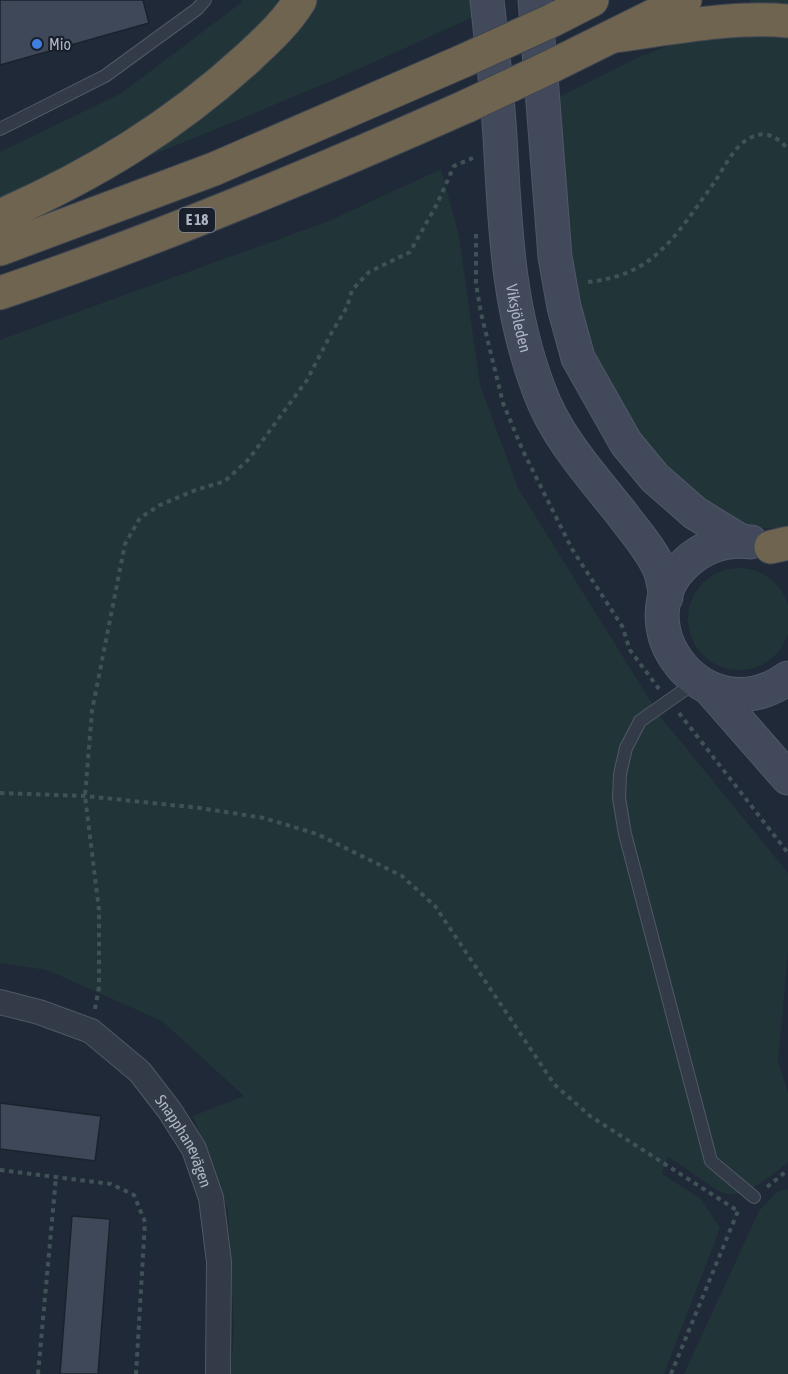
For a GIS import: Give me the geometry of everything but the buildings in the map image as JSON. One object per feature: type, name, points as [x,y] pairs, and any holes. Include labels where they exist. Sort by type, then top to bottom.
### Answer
[{"type":"highway","points":[[0,216],[110,162],[182,113],[228,76],[272,35],[295,10],[300,0]]},
{"type":"highway","name":"E 18","points":[[0,249],[214,169],[464,61],[544,10],[592,0]]},
{"type":"highway","name":"E 18","points":[[0,293],[88,263],[232,207],[467,106],[685,0]]},
{"type":"highway","points":[[615,36],[719,22],[767,19],[788,21]]},
{"type":"main road","name":"Viksjöleden","points":[[487,0],[513,298],[522,338],[539,392],[560,430],[581,464],[645,543],[660,571],[666,597]]},
{"type":"main road","points":[[544,10],[555,256],[564,307],[578,358],[626,443],[655,478],[687,506],[771,547]]},
{"type":"main road","points":[[771,547],[715,545],[693,556],[676,574],[666,597],[663,620],[667,643],[684,670],[704,685],[788,778]]},
{"type":"main road","points":[[704,685],[730,694],[750,694],[775,686],[788,678]]},
{"type":"street","name":"Snapphanevägen","points":[[0,1002],[39,1012],[91,1031],[140,1072],[170,1111],[194,1149],[211,1198],[219,1262],[218,1374]]},
{"type":"lane","points":[[0,129],[105,76],[197,9],[205,0]]},
{"type":"lane","points":[[704,685],[640,722],[626,748],[620,774],[619,798],[625,834],[711,1161],[754,1197]]},
{"type":"path","points":[[560,286],[612,280],[637,269],[659,252],[694,211],[738,148],[751,137],[763,134],[777,138],[788,149]]},
{"type":"path","points":[[91,1031],[99,987],[99,910],[85,796],[92,711],[125,544],[140,518],[160,505],[225,480],[249,459],[307,380],[347,307],[352,290],[369,272],[410,252],[437,204],[454,166],[476,157]]},
{"type":"path","points":[[686,722],[788,853]]},
{"type":"path","points":[[0,793],[85,796],[200,808],[254,817],[317,834],[402,876],[435,906],[555,1084],[590,1116],[738,1211],[671,1374]]},
{"type":"path","points":[[0,1170],[111,1184],[134,1195],[145,1222],[136,1374]]},
{"type":"path","points":[[38,1374],[56,1177]]},
{"type":"green space","points":[[242,0],[470,0],[473,17],[350,73],[61,191],[0,199],[0,152],[120,94]]},
{"type":"green space","points":[[749,0],[788,0],[788,9],[753,6]]},
{"type":"green space","points":[[740,34],[788,37],[788,525],[779,528],[758,528],[734,522],[678,477],[629,422],[587,339],[567,247],[555,99],[637,58],[697,35]]},
{"type":"green space","points":[[441,169],[459,236],[480,385],[518,488],[659,715],[788,873],[788,952],[778,1061],[788,1093],[788,1162],[751,1188],[735,1194],[727,1194],[668,1157],[662,1174],[701,1199],[720,1228],[664,1374],[231,1374],[234,1329],[228,1210],[193,1116],[244,1096],[162,1021],[47,970],[0,963],[0,340],[329,221]]},
{"type":"green space","points":[[739,568],[758,572],[775,583],[786,600],[790,619],[786,638],[775,655],[758,666],[739,670],[720,666],[703,655],[692,638],[688,619],[692,600],[703,583],[720,572]]},
{"type":"green space","points":[[788,1189],[788,1374],[684,1374],[759,1211],[777,1192]]},
{"type":"place","name":"Mio","points":[[37,44]]}]
